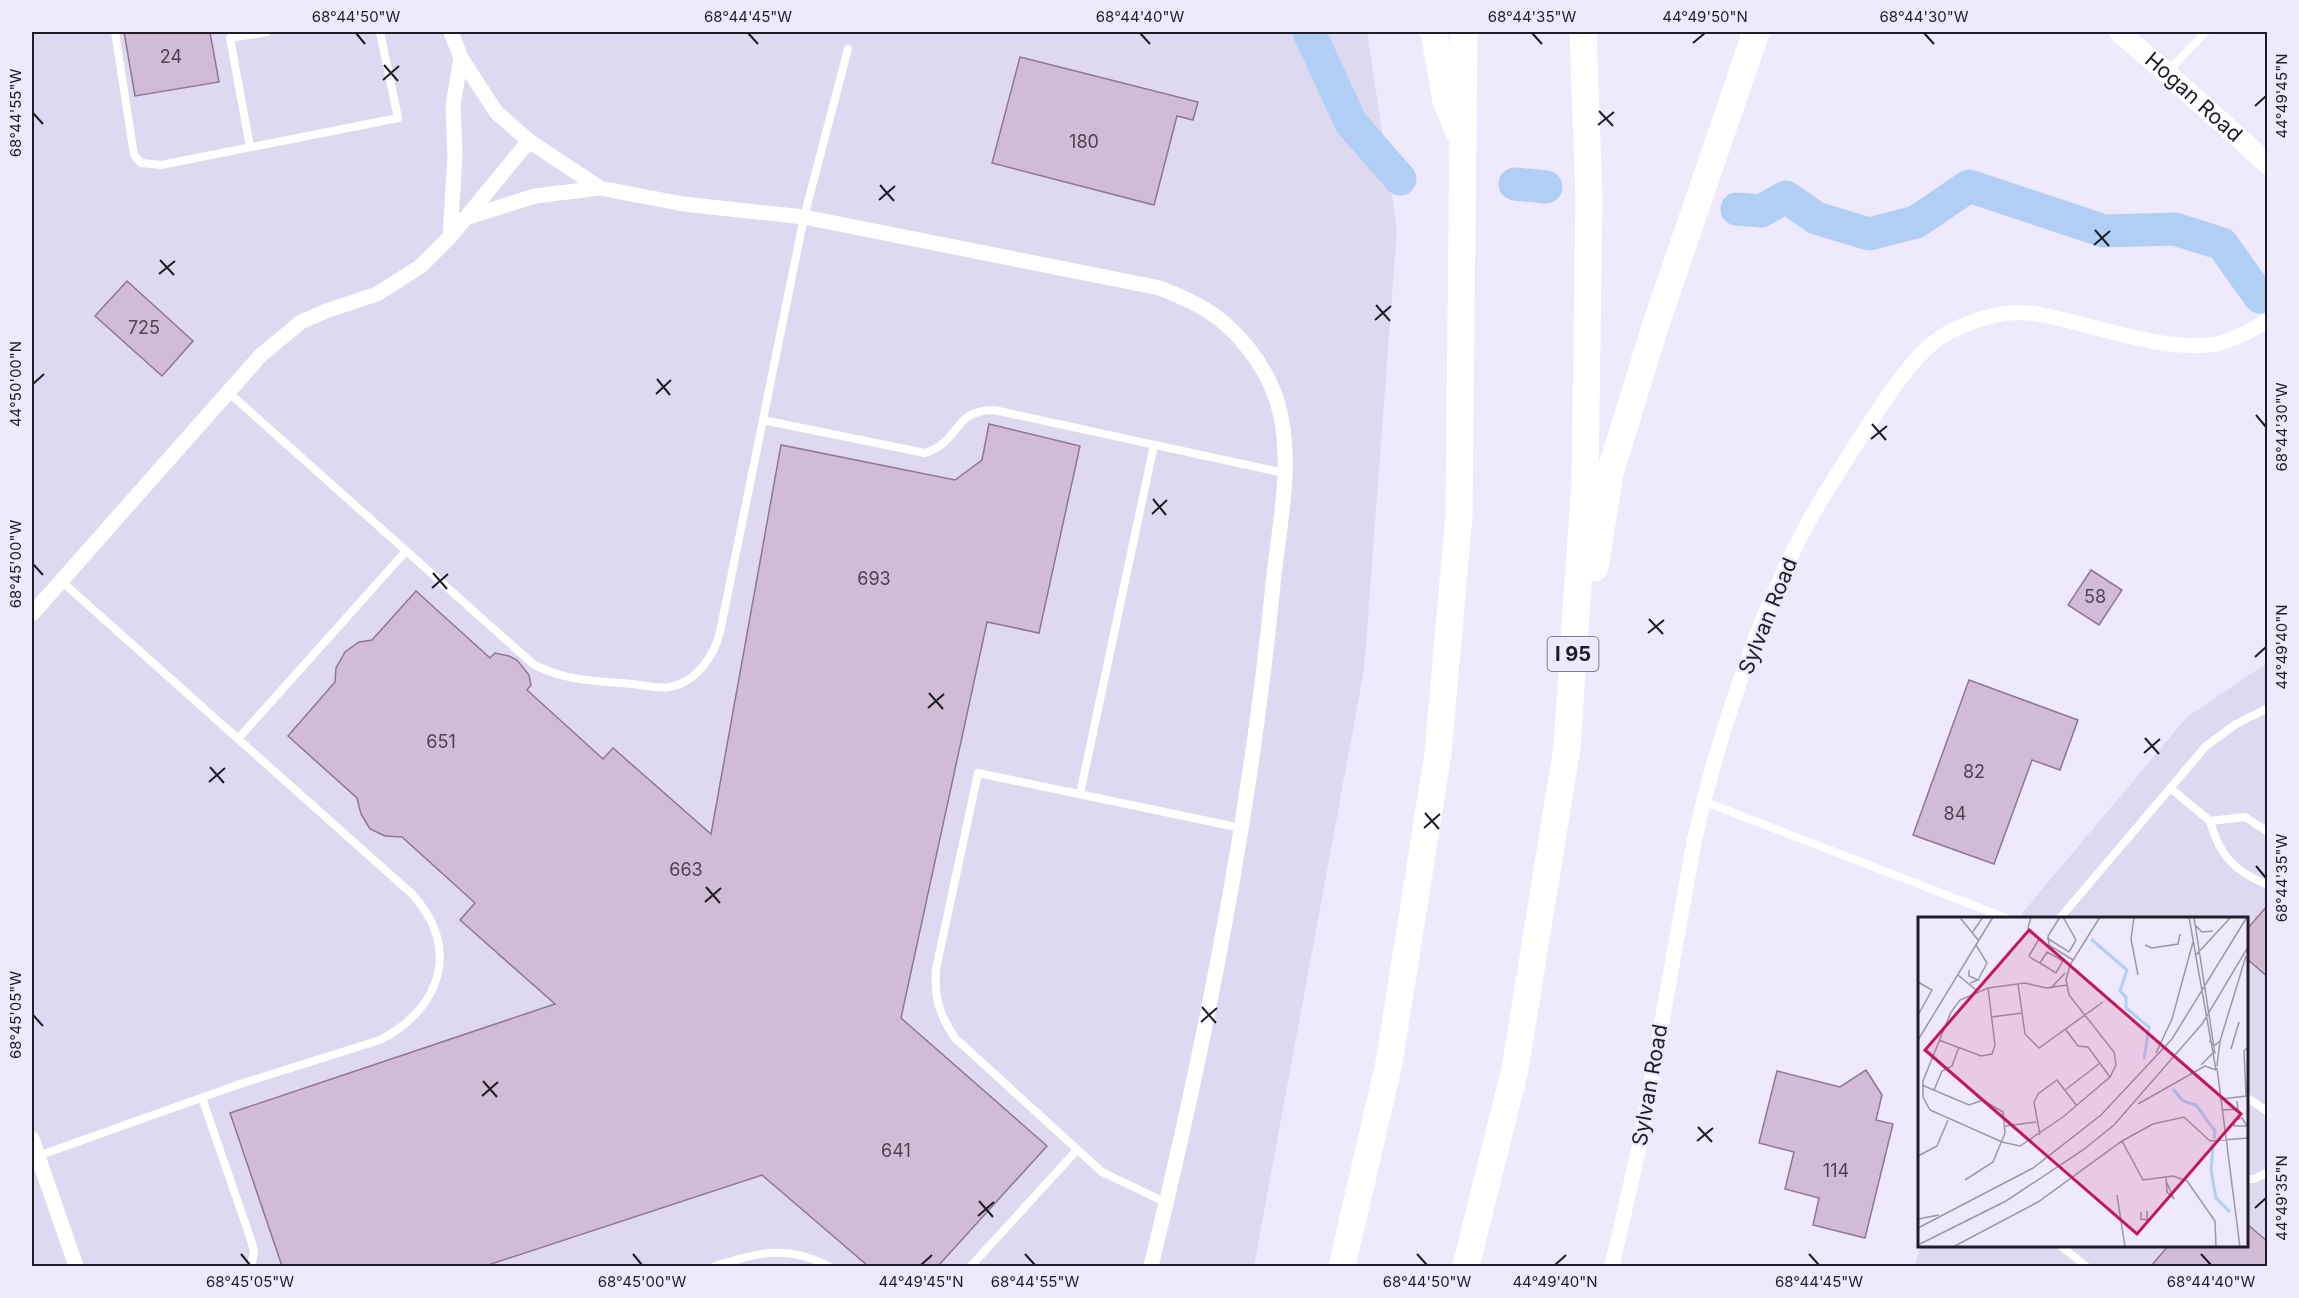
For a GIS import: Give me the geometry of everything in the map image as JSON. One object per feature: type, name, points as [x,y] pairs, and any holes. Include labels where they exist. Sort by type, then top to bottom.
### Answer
[{"type":"highway","points":[[1434,32],[1446,101],[1464,143]]},
{"type":"highway","points":[[1342,1266],[1389,1063],[1438,753],[1459,514],[1464,32]]},
{"type":"highway","name":"I 95","points":[[1466,1266],[1515,1069],[1567,747],[1585,480],[1589,198],[1583,32]]},
{"type":"highway","points":[[1567,747],[1610,473],[1658,316],[1756,32]]},
{"type":"main road","name":"Hogan Road","points":[[2119,32],[2167,72],[2268,164]]},
{"type":"street","points":[[451,32],[461,58],[496,112],[529,141],[600,189]]},
{"type":"street","points":[[450,237],[455,156],[453,105],[461,58]]},
{"type":"street","points":[[32,614],[261,355],[301,322],[326,310],[377,294],[421,266],[450,237],[529,141]]},
{"type":"street","points":[[465,218],[535,196],[600,189],[683,204],[804,217],[1160,288],[1204,308],[1227,326],[1263,369],[1276,400],[1283,428],[1284,473],[1263,680],[1241,828],[1215,974],[1167,1203],[1151,1266]]},
{"type":"street","name":"Sylvan Road","points":[[1612,1266],[1641,1139],[1673,953],[1703,801],[1736,693],[1774,593],[1805,528],[1839,470],[1892,390],[1926,349],[1960,327],[1992,316],[2029,312],[2172,345],[2211,345],[2250,331],[2268,320]]},
{"type":"street","points":[[32,1139],[76,1266]]},
{"type":"lane","points":[[115,32],[134,155],[141,163],[161,165],[398,118],[380,32]]},
{"type":"lane","points":[[250,147],[230,38],[267,32]]},
{"type":"lane","points":[[2167,72],[2206,32]]},
{"type":"lane","points":[[228,392],[532,664],[547,672],[575,679],[669,687],[696,674],[717,646],[804,217],[848,49]]},
{"type":"lane","points":[[764,420],[925,453],[936,450],[946,443],[967,416],[976,412],[994,410],[1284,473]]},
{"type":"lane","points":[[1080,794],[1154,445]]},
{"type":"lane","points":[[238,739],[406,551]]},
{"type":"lane","points":[[38,1156],[202,1098],[373,1042],[397,1031],[420,1010],[429,998],[438,977],[440,962],[440,947],[436,932],[423,906],[60,580]]},
{"type":"lane","points":[[2061,917],[2205,746],[2236,724],[2268,708]]},
{"type":"lane","points":[[1167,1203],[1102,1172],[955,1038],[936,999],[936,969],[978,773],[1241,828]]},
{"type":"lane","points":[[2170,788],[2210,820],[2219,848],[2230,862],[2254,879],[2268,885]]},
{"type":"lane","points":[[1703,801],[2003,917]]},
{"type":"lane","points":[[2210,820],[2245,817],[2268,832]]},
{"type":"lane","points":[[202,1098],[252,1243],[254,1253],[251,1266]]},
{"type":"lane","points":[[2248,1098],[2268,1112]]},
{"type":"lane","points":[[971,1266],[1077,1150]]},
{"type":"lane","points":[[2248,1179],[2254,1179],[2268,1172]]},
{"type":"lane","points":[[2063,1247],[2086,1266]]},
{"type":"lane","points":[[715,1266],[767,1252],[800,1255],[829,1266]]},
{"type":"shaded area","points":[[32,32],[1367,32],[1397,229],[1364,670],[1254,1266],[32,1266]]},
{"type":"shaded area","points":[[2267,663],[2267,1266],[1915,1266],[1920,1247],[2248,1247],[2248,917],[2019,917],[2187,717]]},
{"type":"building","points":[[124,32],[210,32],[219,82],[135,96]]},
{"type":"building","points":[[1020,57],[1198,102],[1193,120],[1177,116],[1154,205],[992,163]]},
{"type":"building","points":[[127,281],[193,341],[162,376],[95,316]]},
{"type":"building","points":[[989,424],[1080,446],[1039,633],[987,622],[901,1018],[1047,1146],[938,1266],[868,1266],[762,1175],[485,1266],[282,1266],[230,1113],[555,1004],[460,920],[475,903],[402,837],[385,836],[370,829],[361,814],[357,798],[288,736],[335,682],[336,668],[345,652],[359,642],[372,640],[416,591],[490,658],[495,653],[517,660],[529,675],[531,685],[527,690],[603,759],[613,748],[711,834],[781,445],[955,480],[982,460]]},
{"type":"building","points":[[2091,570],[2122,590],[2099,625],[2068,605]]},
{"type":"building","points":[[1969,680],[2078,720],[2060,770],[2032,760],[1994,864],[1913,835]]},
{"type":"building","points":[[2268,905],[2268,977],[2248,960],[2248,928]]},
{"type":"building","points":[[1866,1070],[1882,1095],[1876,1120],[1893,1124],[1865,1238],[1813,1225],[1819,1198],[1785,1189],[1794,1152],[1759,1143],[1777,1071],[1840,1087]]},
{"type":"building","points":[[2248,1225],[2268,1242],[2268,1266],[2151,1266],[2167,1247],[2248,1247]]},
{"type":"waterway","points":[[1309,32],[1351,123],[1400,179]]},
{"type":"waterway","points":[[1515,184],[1546,187]]},
{"type":"waterway","points":[[1737,209],[1761,211],[1786,197],[1816,218],[1869,234],[1916,222],[1969,186],[2104,231],[2175,229],[2222,244],[2260,297]]}]
